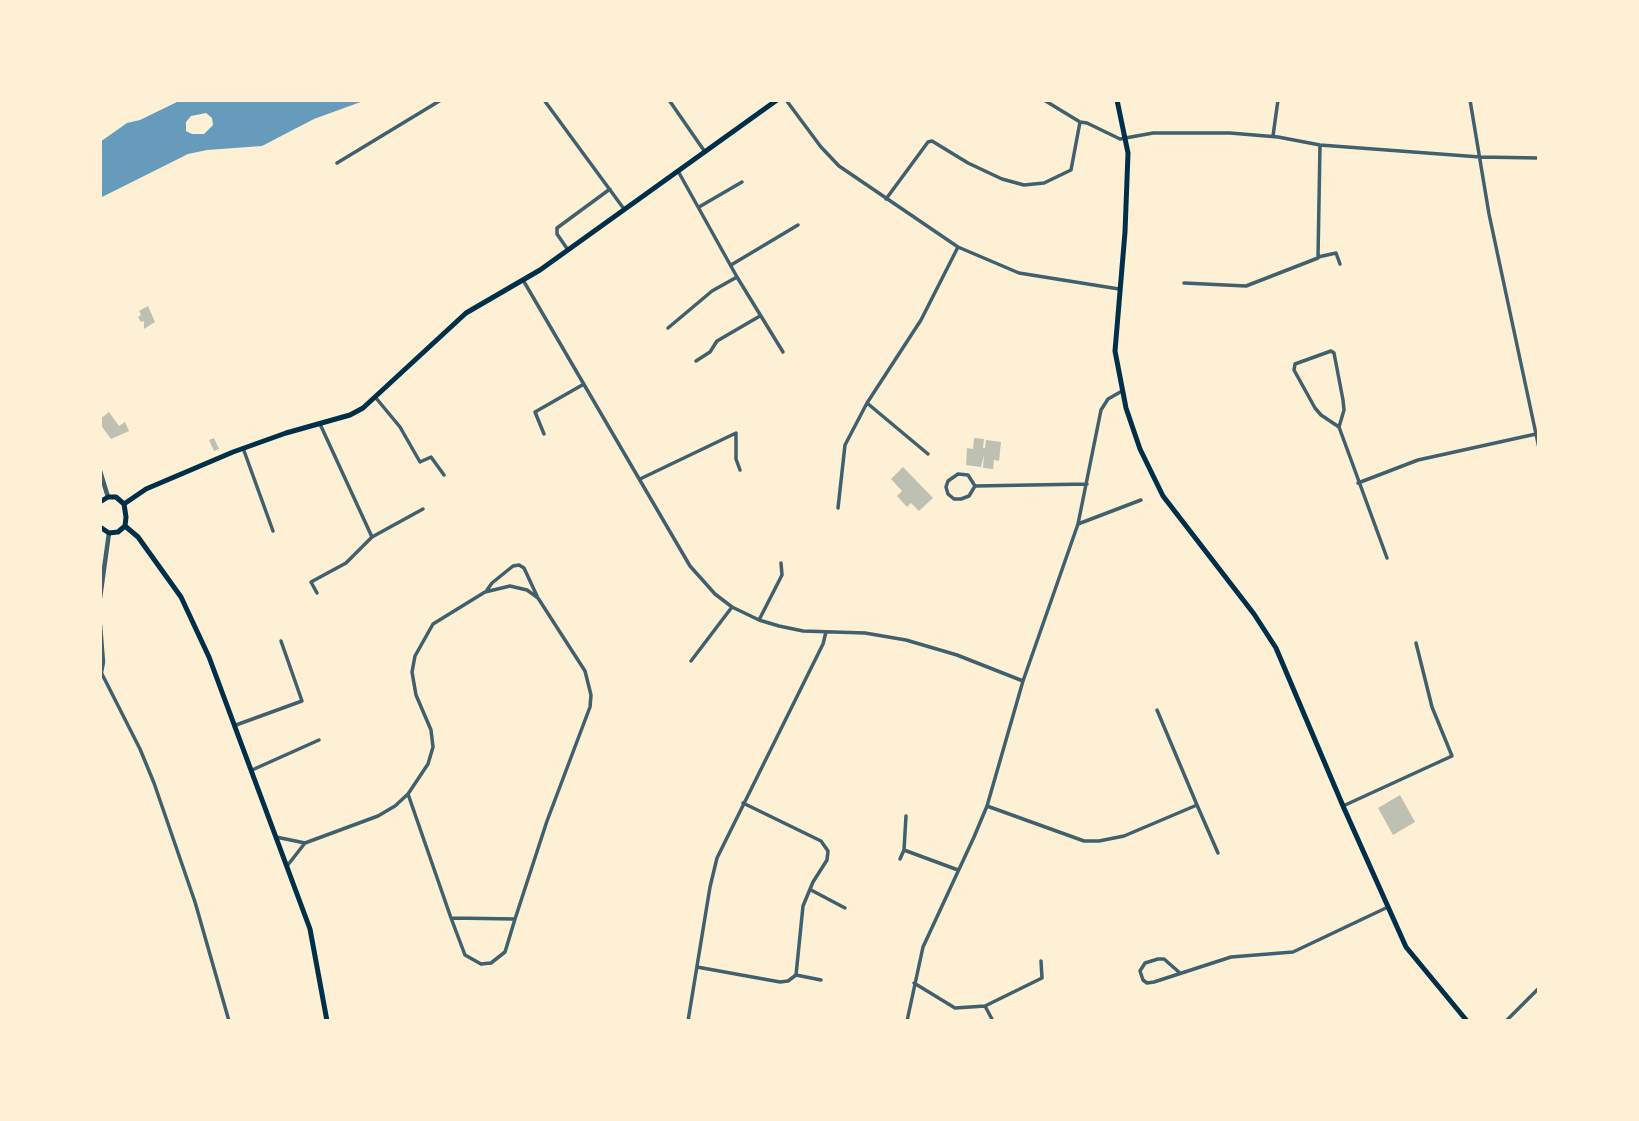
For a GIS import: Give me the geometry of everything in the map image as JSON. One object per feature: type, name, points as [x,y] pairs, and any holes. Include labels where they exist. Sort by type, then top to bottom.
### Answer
[{"type":"main road","points":[[124,504],[146,489],[243,448],[350,415],[376,398],[460,317],[568,250],[705,152],[767,102],[777,100]]},
{"type":"main road","points":[[1117,100],[1126,138],[1128,192],[1115,344],[1122,391],[1140,449],[1163,496],[1254,614],[1276,648],[1406,947],[1467,1021]]},
{"type":"main road","points":[[100,502],[108,497],[116,497],[124,504],[126,512],[125,526],[118,532],[109,533],[100,527]]},
{"type":"main road","points":[[125,526],[140,539],[181,597],[209,657],[310,929],[327,1021]]},
{"type":"street","points":[[337,163],[441,100]]},
{"type":"street","points":[[544,100],[624,209]]},
{"type":"street","points":[[669,100],[705,152]]},
{"type":"street","points":[[786,100],[830,157],[848,173],[958,247],[1019,273],[1120,289]]},
{"type":"street","points":[[1044,100],[1080,122],[1120,139],[1153,133],[1230,133],[1320,145],[1480,157],[1539,158]]},
{"type":"street","points":[[1273,137],[1278,100]]},
{"type":"street","points":[[1470,100],[1501,273],[1539,448]]},
{"type":"street","points":[[886,199],[928,142],[936,143],[968,163],[1002,179],[1018,184],[1044,183],[1071,170],[1080,122]]},
{"type":"street","points":[[1318,258],[1320,145]]},
{"type":"street","points":[[678,171],[737,277],[783,352]]},
{"type":"street","points":[[699,207],[741,182]]},
{"type":"street","points":[[568,250],[557,234],[558,228],[610,189]]},
{"type":"street","points":[[731,265],[798,225]]},
{"type":"street","points":[[838,508],[845,445],[867,403],[921,320],[958,247]]},
{"type":"street","points":[[1184,283],[1246,286],[1336,253],[1340,264]]},
{"type":"street","points":[[668,328],[712,291],[737,277]]},
{"type":"street","points":[[523,280],[690,566],[701,580],[732,607],[779,626],[826,632],[864,633],[906,640],[957,655],[1023,681]]},
{"type":"street","points":[[696,361],[709,352],[717,341],[761,316]]},
{"type":"street","points":[[1339,427],[1315,408],[1294,370],[1295,364],[1331,351],[1334,354],[1344,410],[1339,427],[1387,558]]},
{"type":"street","points":[[544,434],[535,412],[584,384]]},
{"type":"street","points":[[907,1021],[923,947],[987,806],[1023,681],[1078,524],[1103,406],[1108,399],[1122,391]]},
{"type":"street","points":[[376,398],[400,427],[420,462],[431,457],[444,475]]},
{"type":"street","points":[[867,403],[928,454]]},
{"type":"street","points":[[320,424],[372,537]]},
{"type":"street","points":[[640,479],[736,433],[736,458],[740,470]]},
{"type":"street","points":[[1358,482],[1418,460],[1536,434]]},
{"type":"street","points":[[243,448],[274,531]]},
{"type":"street","points":[[100,471],[108,497]]},
{"type":"street","points":[[958,474],[968,475],[975,486],[969,496],[961,499],[954,499],[948,494],[946,487],[948,481],[958,474]]},
{"type":"street","points":[[975,486],[1087,484]]},
{"type":"street","points":[[1078,524],[1141,500]]},
{"type":"street","points":[[317,593],[311,582],[346,563],[372,537],[423,509]]},
{"type":"street","points":[[100,598],[109,533]]},
{"type":"street","points":[[759,620],[782,575],[781,563]]},
{"type":"street","points":[[408,794],[465,955],[481,964],[491,962],[505,952],[547,821],[590,707],[591,695],[590,681],[585,671],[538,598],[524,568],[513,566],[485,592]]},
{"type":"street","points":[[287,866],[305,843],[378,816],[408,794],[429,764],[433,747],[431,730],[416,695],[412,672],[415,656],[433,624],[485,592],[510,586],[527,590],[538,598]]},
{"type":"street","points":[[691,661],[732,607]]},
{"type":"street","points":[[100,625],[103,662],[101,676],[140,749],[154,783],[195,902],[229,1021]]},
{"type":"street","points":[[688,1021],[717,858],[823,644],[826,632]]},
{"type":"street","points":[[236,725],[302,701],[281,641]]},
{"type":"street","points":[[1343,806],[1452,756],[1432,707],[1416,643]]},
{"type":"street","points":[[1157,710],[1218,853]]},
{"type":"street","points":[[1539,739],[1539,755]]},
{"type":"street","points":[[252,769],[319,740]]},
{"type":"street","points":[[697,967],[780,982],[788,981],[796,975],[803,906],[827,860],[828,851],[825,845],[743,803]]},
{"type":"street","points":[[987,806],[1084,841],[1099,841],[1124,836],[1197,805]]},
{"type":"street","points":[[900,859],[904,850],[906,816]]},
{"type":"street","points":[[276,837],[305,843]]},
{"type":"street","points":[[904,850],[958,870]]},
{"type":"street","points":[[811,890],[845,908]]},
{"type":"street","points":[[1180,973],[1164,960],[1158,959],[1145,963],[1140,971],[1147,983],[1180,973],[1231,957],[1293,952],[1390,906]]},
{"type":"street","points":[[451,918],[515,919]]},
{"type":"street","points":[[914,983],[955,1008],[985,1006],[1042,978],[1041,961]]},
{"type":"street","points":[[796,975],[821,980]]},
{"type":"street","points":[[1506,1021],[1539,988]]},
{"type":"street","points":[[985,1006],[993,1021]]},
{"type":"water","points":[[181,100],[366,100],[314,119],[262,146],[188,154],[100,198],[100,142],[127,123],[140,120]],"holes":[[[206,113],[212,118],[213,125],[204,134],[186,131],[186,122],[191,116]]]},
{"type":"building","points":[[148,306],[155,322],[144,329],[144,321],[141,322],[138,317],[141,315],[139,311]]},
{"type":"building","points":[[109,412],[119,426],[125,422],[129,431],[111,439],[100,424],[100,419]]},
{"type":"building","points":[[214,438],[219,449],[214,451],[209,440]]},
{"type":"building","points":[[974,438],[984,439],[983,448],[986,440],[1001,442],[999,461],[994,460],[993,469],[983,468],[984,455],[981,467],[966,465],[967,448],[973,449]]},
{"type":"building","points":[[903,467],[933,498],[919,511],[911,503],[907,507],[897,496],[902,491],[891,479]]},
{"type":"building","points":[[1400,795],[1415,822],[1393,835],[1378,808]]}]
